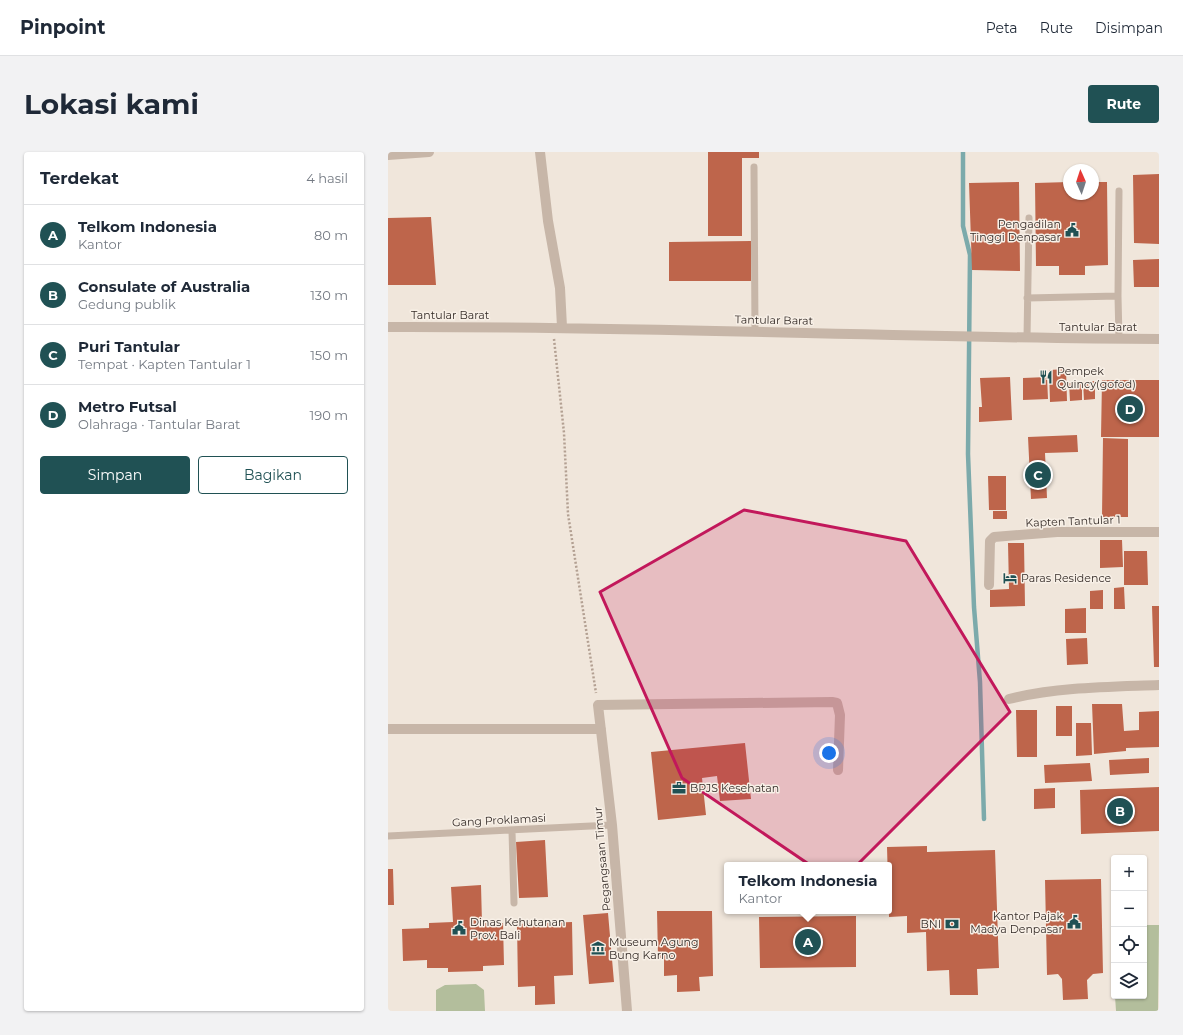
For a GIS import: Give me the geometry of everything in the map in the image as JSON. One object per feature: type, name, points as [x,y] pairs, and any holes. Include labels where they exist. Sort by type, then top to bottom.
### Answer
[{"type":"street","points":[[388,155],[429,152]]},
{"type":"street","points":[[540,152],[548,221],[560,288],[557,327]]},
{"type":"street","name":"Tantular Barat","points":[[388,327],[557,327],[988,338],[1159,339]]},
{"type":"street","name":"Kapten Tantular 1","points":[[990,585],[990,540],[994,537],[1057,532],[1159,532]]},
{"type":"street","points":[[1009,699],[1040,693],[1093,688],[1159,686]]},
{"type":"street","points":[[598,705],[802,702],[837,703],[840,715],[838,770]]},
{"type":"street","name":"Pegangsaan Timur","points":[[598,705],[612,825],[628,1011]]},
{"type":"street","points":[[388,729],[601,729]]},
{"type":"lane","points":[[754,167],[755,332]]},
{"type":"lane","points":[[1119,191],[1119,339]]},
{"type":"lane","points":[[1027,338],[1029,218]]},
{"type":"lane","points":[[1027,298],[1118,296]]},
{"type":"lane","name":"Gang Proklamasi","points":[[388,836],[612,825]]},
{"type":"lane","points":[[512,831],[514,903]]},
{"type":"path","points":[[557,327],[568,514],[598,705]]},
{"type":"highlighted area","points":[[744,510],[906,541],[1010,712],[838,884],[682,778],[600,592]]},
{"type":"green space","points":[[1147,925],[1159,925],[1158,1011],[1116,1011],[1115,999],[1147,999]]},
{"type":"green space","points":[[476,984],[484,990],[485,1011],[436,1011],[436,990],[445,985]]},
{"type":"building","points":[[708,152],[759,152],[759,158],[742,158],[742,236],[708,236]]},
{"type":"building","points":[[1159,174],[1159,244],[1134,243],[1133,175]]},
{"type":"building","points":[[1019,182],[1020,271],[972,270],[969,183]]},
{"type":"building","name":"Pengadilan Tinggi Denpasar","points":[[1063,182],[1063,200],[1099,200],[1099,182],[1107,182],[1108,265],[1085,266],[1085,275],[1059,275],[1059,266],[1036,266],[1035,183]]},
{"type":"building","points":[[431,217],[436,285],[388,285],[388,218]]},
{"type":"building","points":[[751,241],[751,281],[669,281],[669,242]]},
{"type":"building","points":[[1159,259],[1159,287],[1134,287],[1133,260]]},
{"type":"building","points":[[1066,369],[1067,401],[1050,402],[1049,370]]},
{"type":"building","points":[[1010,377],[1012,420],[979,422],[979,407],[982,407],[980,378]]},
{"type":"building","points":[[1047,377],[1048,399],[1023,400],[1023,378]]},
{"type":"building","points":[[1102,380],[1159,380],[1159,437],[1101,437]]},
{"type":"building","points":[[1095,381],[1095,399],[1084,400],[1083,382]]},
{"type":"building","points":[[1069,383],[1082,383],[1082,400],[1070,401]]},
{"type":"building","points":[[1077,435],[1078,452],[1045,453],[1047,498],[1031,499],[1028,437]]},
{"type":"building","points":[[1103,438],[1128,439],[1128,517],[1102,517]]},
{"type":"building","points":[[988,476],[1006,476],[1006,510],[989,510]]},
{"type":"building","points":[[993,511],[1007,511],[1007,519],[993,519]]},
{"type":"building","points":[[1100,540],[1122,540],[1123,567],[1100,568]]},
{"type":"building","points":[[1008,543],[1024,543],[1025,606],[990,607],[990,590],[1009,589]]},
{"type":"building","points":[[1124,551],[1147,551],[1148,585],[1124,585]]},
{"type":"building","points":[[1124,587],[1125,609],[1114,609],[1114,588]]},
{"type":"building","points":[[1103,590],[1103,609],[1090,609],[1090,591]]},
{"type":"building","points":[[1152,606],[1159,606],[1159,667],[1154,667]]},
{"type":"building","points":[[1086,608],[1086,633],[1065,633],[1065,609]]},
{"type":"building","points":[[1087,638],[1088,664],[1067,665],[1066,639]]},
{"type":"building","points":[[1092,704],[1122,704],[1124,731],[1139,730],[1139,712],[1159,711],[1159,747],[1126,748],[1126,751],[1094,754]]},
{"type":"building","points":[[1056,706],[1072,706],[1072,736],[1056,736]]},
{"type":"building","points":[[1016,710],[1037,710],[1037,757],[1017,757]]},
{"type":"building","points":[[1076,723],[1091,723],[1092,755],[1076,756]]},
{"type":"building","name":"BPJS Kesehatan","points":[[745,743],[751,799],[720,801],[717,776],[702,778],[706,815],[658,820],[651,752]]},
{"type":"building","points":[[1149,758],[1149,773],[1110,775],[1109,760]]},
{"type":"building","points":[[1090,763],[1092,781],[1045,783],[1044,765]]},
{"type":"building","points":[[1159,787],[1159,831],[1081,834],[1080,790]]},
{"type":"building","points":[[1055,788],[1055,808],[1034,809],[1034,789]]},
{"type":"building","points":[[545,840],[548,897],[519,898],[516,842]]},
{"type":"building","name":"BNI","points":[[927,846],[927,852],[995,850],[999,968],[977,969],[978,995],[950,995],[949,970],[927,971],[926,932],[907,933],[907,916],[889,917],[889,914],[892,914],[892,862],[887,862],[887,847]]},
{"type":"building","points":[[388,869],[393,869],[394,905],[388,905]]},
{"type":"building","name":"Kantor Pajak Madya Denpasar","points":[[1101,879],[1103,973],[1093,974],[1087,980],[1088,999],[1063,1000],[1062,979],[1058,974],[1047,975],[1045,880]]},
{"type":"building","name":"Dinas Kehutanan Prov. Bali","points":[[481,885],[482,923],[503,923],[504,965],[483,966],[483,971],[448,972],[448,968],[427,968],[427,960],[403,961],[402,929],[429,928],[429,923],[453,922],[451,887]]},
{"type":"building","points":[[657,911],[712,911],[713,976],[699,977],[700,991],[677,992],[677,975],[664,976],[664,958],[658,958]]},
{"type":"building","name":"Museum Agung Bung Karno","points":[[608,913],[614,982],[589,984],[583,915]]},
{"type":"building","points":[[856,916],[856,967],[760,968],[759,917]]},
{"type":"building","points":[[572,922],[573,975],[554,976],[555,1004],[535,1005],[535,986],[518,987],[517,924]]},
{"type":"waterway","points":[[963,152],[963,226],[970,255],[968,454],[974,607],[980,682],[984,819]]},
{"type":"place","name":"Pengadilan Tinggi Denpasar","points":[[1072,230]]},
{"type":"place","name":"Pempek Quincy(gofod)","points":[[1046,377]]},
{"type":"place","name":"Metro Futsal","points":[[1130,409]]},
{"type":"place","name":"Puri Tantular","points":[[1038,475]]},
{"type":"place","name":"Paras Residence","points":[[1010,578]]},
{"type":"place","name":"BPJS Kesehatan","points":[[679,788]]},
{"type":"place","name":"Consulate of Australia","points":[[1120,811]]},
{"type":"place","name":"Kantor Pajak Madya Denpasar","points":[[1074,922]]},
{"type":"place","name":"BNI","points":[[952,924]]},
{"type":"place","name":"Dinas Kehutanan Prov. Bali","points":[[459,928]]},
{"type":"place","name":"Telkom Indonesia","points":[[808,942]]},
{"type":"place","name":"Museum Agung Bung Karno","points":[[598,948]]}]
